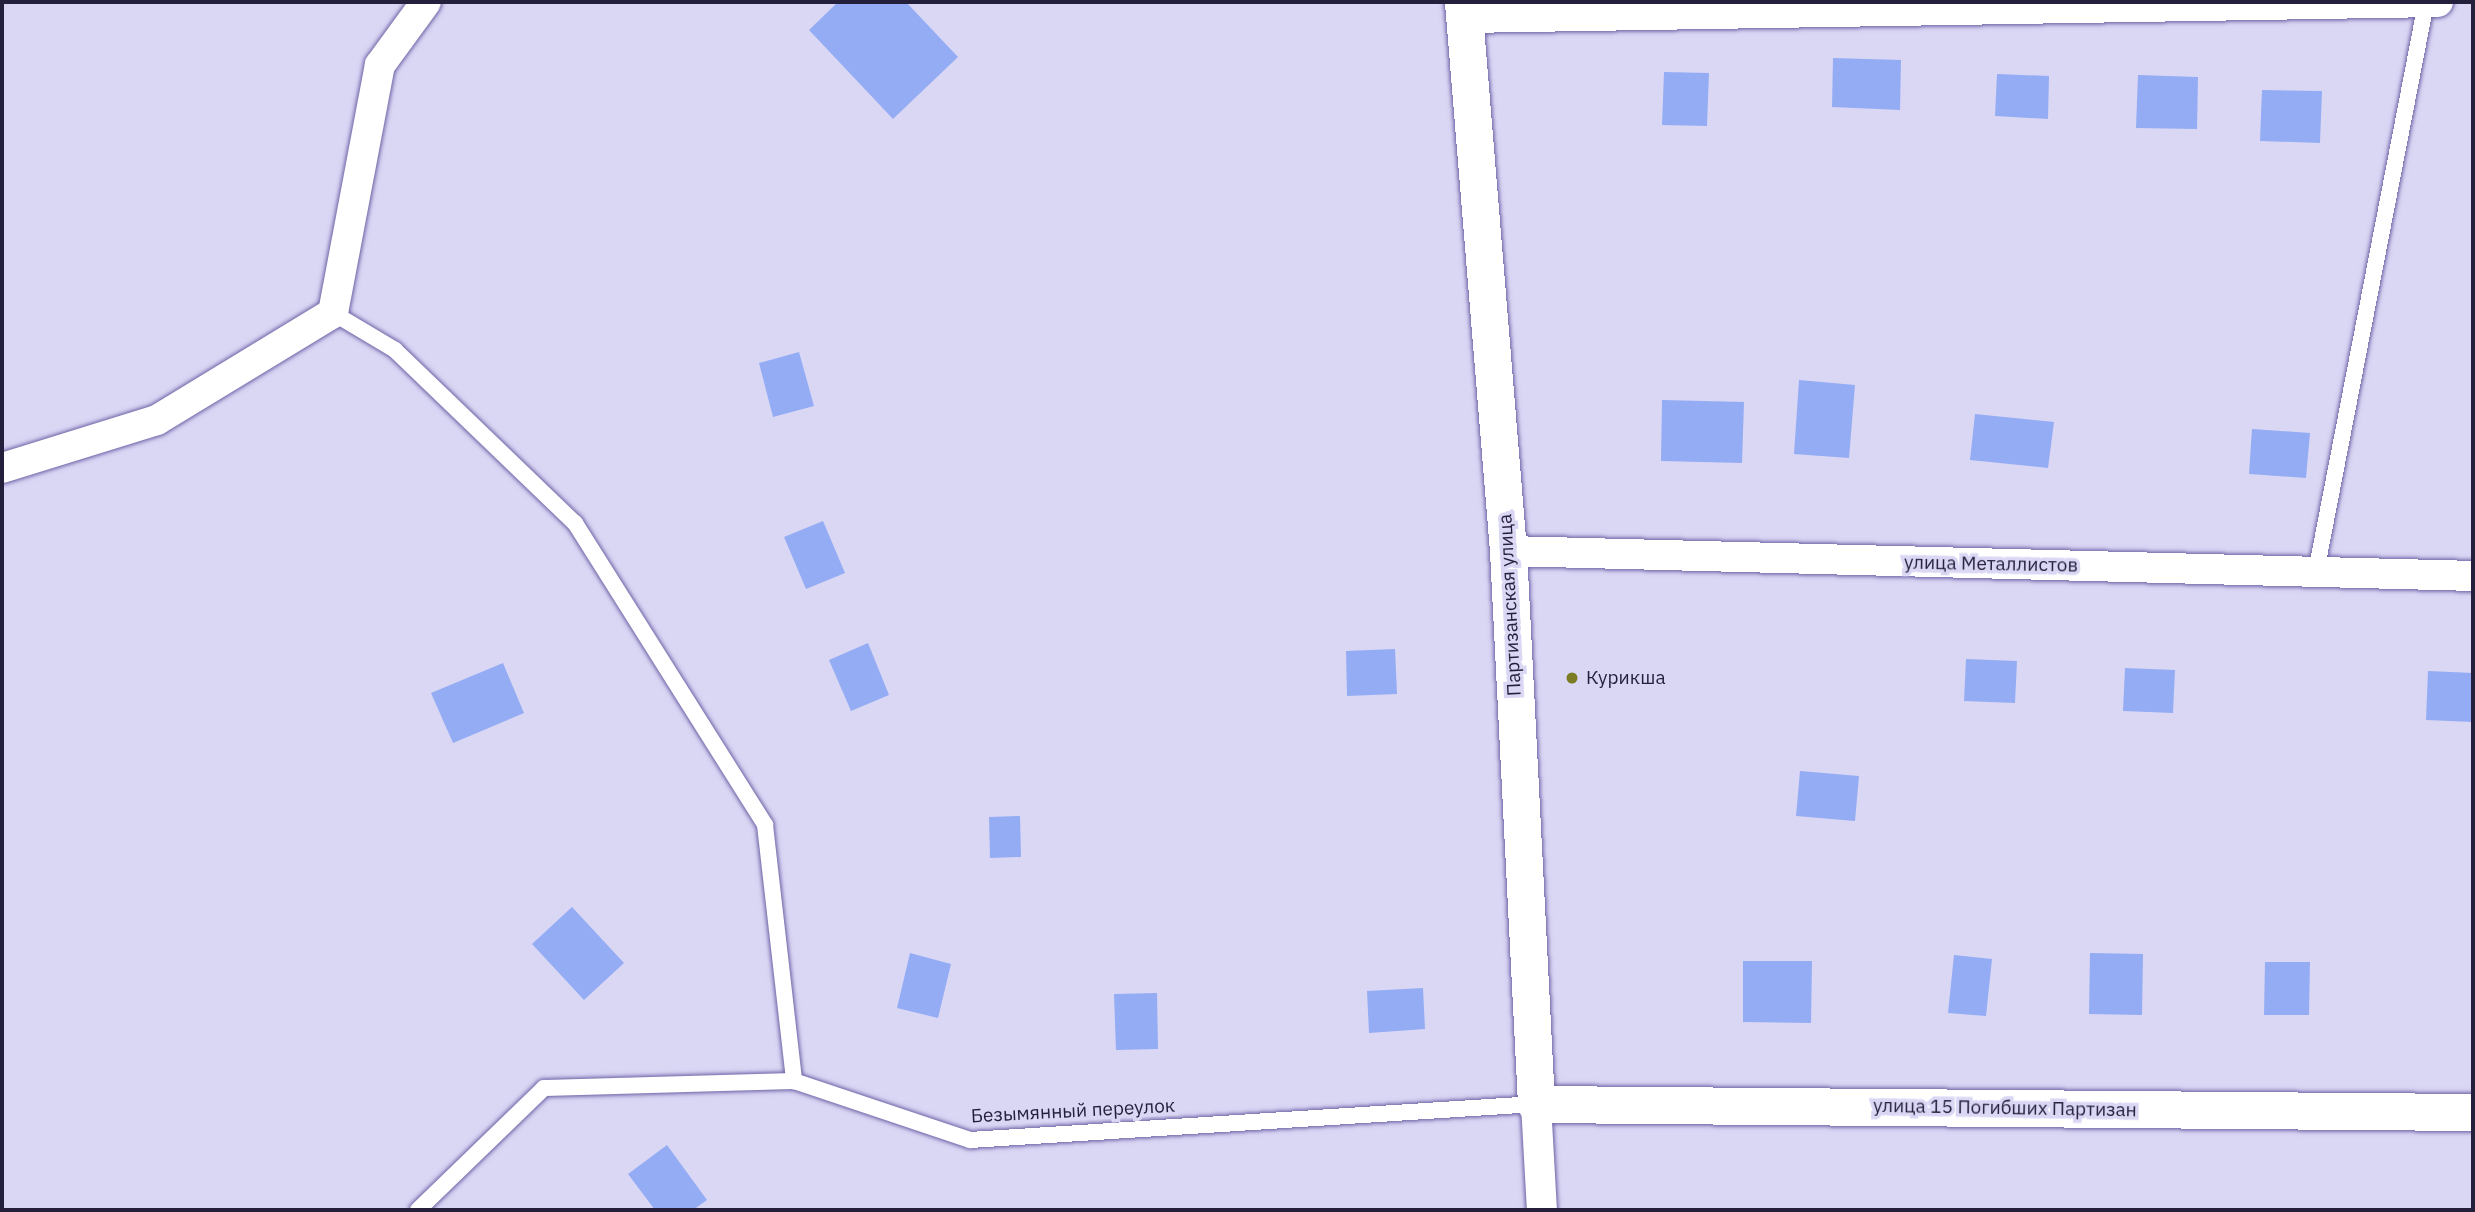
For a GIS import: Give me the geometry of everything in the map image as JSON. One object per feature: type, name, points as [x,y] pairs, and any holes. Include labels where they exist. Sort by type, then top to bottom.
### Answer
[{"type":"street","points":[[2,468],[156,421],[333,313],[380,65],[426,2]]},
{"type":"street","points":[[1463,10],[2432,2]]},
{"type":"street","name":"Партизанская улица","points":[[1463,10],[1508,551],[1542,1210]]},
{"type":"street","name":"улица Металлистов","points":[[1508,551],[2473,576]]},
{"type":"street","name":"улица 15 Погибших Партизан","points":[[1536,1104],[2473,1112]]},
{"type":"lane","points":[[2316,572],[2432,2]]},
{"type":"lane","points":[[333,313],[396,350],[575,523],[765,825],[794,1081]]},
{"type":"lane","name":"Безымянный переулок","points":[[418,1210],[544,1088],[794,1081],[970,1140],[1536,1104]]},
{"type":"building","points":[[838,2],[906,2],[958,57],[893,119],[809,30]]},
{"type":"building","points":[[1833,58],[1901,60],[1900,110],[1832,107]]},
{"type":"building","points":[[1664,72],[1709,73],[1707,126],[1662,125]]},
{"type":"building","points":[[1997,74],[2049,76],[2048,119],[1995,116]]},
{"type":"building","points":[[2138,75],[2198,77],[2197,129],[2136,128]]},
{"type":"building","points":[[2262,90],[2322,91],[2320,143],[2260,141]]},
{"type":"building","points":[[799,352],[814,406],[773,417],[759,363]]},
{"type":"building","points":[[1799,380],[1855,385],[1849,458],[1794,454]]},
{"type":"building","points":[[1662,400],[1744,402],[1742,463],[1661,461]]},
{"type":"building","points":[[1975,414],[2054,422],[2048,468],[1970,460]]},
{"type":"building","points":[[2252,429],[2310,433],[2306,478],[2249,474]]},
{"type":"building","points":[[823,521],[845,573],[806,589],[784,537]]},
{"type":"building","points":[[868,643],[889,695],[851,711],[829,660]]},
{"type":"building","points":[[1395,649],[1397,694],[1347,696],[1346,651]]},
{"type":"building","points":[[1966,659],[2017,661],[2015,703],[1964,701]]},
{"type":"building","points":[[503,663],[524,713],[453,743],[431,693]]},
{"type":"building","points":[[2125,668],[2175,670],[2173,713],[2123,711]]},
{"type":"building","points":[[2428,671],[2473,673],[2473,722],[2426,720]]},
{"type":"building","points":[[1800,771],[1859,776],[1855,821],[1796,816]]},
{"type":"building","points":[[1020,816],[1021,857],[990,858],[989,817]]},
{"type":"building","points":[[572,907],[624,963],[584,1000],[532,944]]},
{"type":"building","points":[[910,953],[951,964],[938,1018],[897,1008]]},
{"type":"building","points":[[2090,953],[2143,954],[2142,1015],[2089,1014]]},
{"type":"building","points":[[1954,955],[1992,959],[1986,1016],[1948,1013]]},
{"type":"building","points":[[1743,961],[1812,961],[1811,1023],[1743,1022]]},
{"type":"building","points":[[2265,962],[2310,962],[2309,1015],[2264,1015]]},
{"type":"building","points":[[1423,988],[1425,1029],[1369,1033],[1367,991]]},
{"type":"building","points":[[1157,993],[1158,1049],[1116,1050],[1114,994]]},
{"type":"building","points":[[667,1145],[707,1200],[693,1210],[655,1210],[628,1174]]},
{"type":"place","name":"Курикша","points":[[1572,678]]}]
